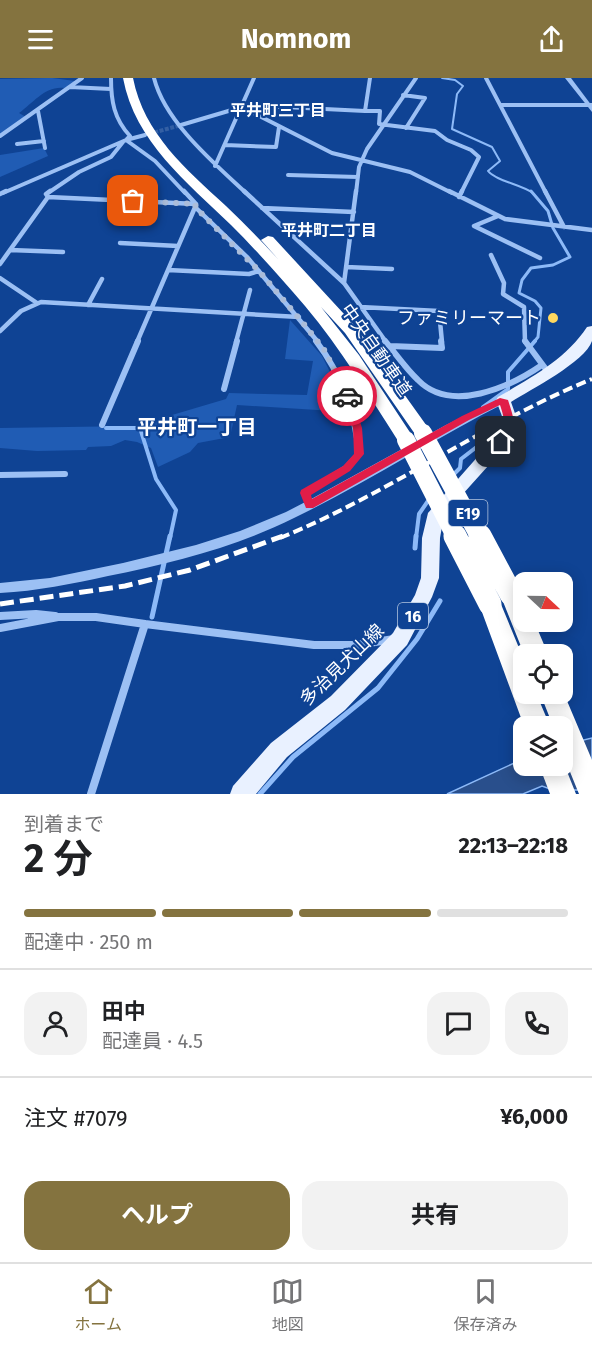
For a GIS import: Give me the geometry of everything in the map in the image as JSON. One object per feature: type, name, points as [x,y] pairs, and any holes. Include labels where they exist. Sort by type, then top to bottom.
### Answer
[{"type":"highway","name":"中央自動車道","points":[[128,78],[128,87],[136,108],[160,146],[275,264],[318,312],[414,437],[490,604],[513,664]]},
{"type":"highway","name":"中央自動車道","points":[[138,78],[146,107],[168,139],[183,157],[291,262],[329,304],[372,359],[414,437],[511,594],[532,644]]},
{"type":"highway","points":[[558,710],[592,781]]},
{"type":"highway","points":[[558,710],[592,793]]},
{"type":"highway","points":[[556,776],[563,794]]},
{"type":"main road","points":[[496,398],[585,343],[592,330]]},
{"type":"main road","name":"多治見犬山線","points":[[241,794],[279,750],[338,703],[400,639],[423,597],[430,578],[431,538],[436,513],[501,442],[510,428],[510,419],[496,398]]},
{"type":"street","points":[[0,136],[82,78]]},
{"type":"street","points":[[0,264],[48,197],[46,194],[79,172],[111,158],[130,136],[123,130],[115,115],[111,78]]},
{"type":"street","points":[[154,78],[157,90],[193,144],[344,284],[419,382],[442,395],[496,398]]},
{"type":"street","points":[[215,166],[254,78]]},
{"type":"street","points":[[365,111],[370,78]]},
{"type":"street","points":[[344,284],[362,161],[416,78]]},
{"type":"street","points":[[486,78],[564,227]]},
{"type":"street","points":[[568,78],[591,107]]},
{"type":"street","points":[[70,87],[111,89]]},
{"type":"street","points":[[403,95],[425,98],[406,128]]},
{"type":"street","points":[[501,105],[591,107]]},
{"type":"street","points":[[181,125],[242,106],[380,111],[379,124],[435,132],[471,150],[479,157],[459,197]]},
{"type":"street","points":[[242,106],[332,153],[410,172],[498,216],[558,227],[592,230]]},
{"type":"street","points":[[38,111],[45,148]]},
{"type":"street","points":[[225,144],[276,147],[279,127]]},
{"type":"street","points":[[0,194],[125,141],[145,135]]},
{"type":"street","points":[[17,144],[44,141]]},
{"type":"street","points":[[125,141],[155,161],[259,271],[325,351],[338,373],[358,428],[359,454],[346,468],[305,493],[310,505]]},
{"type":"street","points":[[288,175],[358,177]]},
{"type":"street","points":[[48,197],[196,205]]},
{"type":"street","points":[[102,425],[196,205]]},
{"type":"street","points":[[262,208],[354,212]]},
{"type":"street","points":[[498,216],[474,226],[540,258]]},
{"type":"street","points":[[120,243],[178,246]]},
{"type":"street","points":[[10,250],[63,252]]},
{"type":"street","points":[[0,588],[49,584],[183,554],[242,536],[310,505],[466,418],[517,382],[545,369],[532,355],[525,342],[524,307],[503,294],[504,283],[491,255]]},
{"type":"street","points":[[346,267],[392,269]]},
{"type":"street","points":[[168,270],[249,274],[259,271]]},
{"type":"street","points":[[0,278],[38,303]]},
{"type":"street","points":[[88,305],[102,279]]},
{"type":"street","points":[[224,389],[250,290]]},
{"type":"street","points":[[0,331],[21,311],[38,303],[298,317]]},
{"type":"street","points":[[360,307],[439,311],[442,348],[390,346]]},
{"type":"street","points":[[0,475],[65,474]]},
{"type":"street","points":[[0,616],[36,614],[58,617],[96,617],[314,645],[356,645],[400,639]]},
{"type":"street","points":[[0,627],[58,617]]},
{"type":"street","points":[[91,794],[145,624]]},
{"type":"shaded area","points":[[52,78],[75,81],[65,88],[52,89],[40,95],[19,113],[26,117],[0,138],[0,79]]},
{"type":"shaded area","points":[[44,148],[48,156],[0,177],[0,155]]},
{"type":"shaded area","points":[[290,320],[322,356],[330,372],[324,389],[333,411],[237,405],[230,437],[198,443],[190,452],[158,467],[151,448],[125,440],[111,446],[88,447],[86,450],[37,451],[0,448],[0,428],[135,426],[226,399],[229,393],[307,395],[313,361],[285,359]]},
{"type":"shaded area","points":[[592,738],[592,788],[589,790],[553,790],[542,786],[523,794],[447,794],[513,764],[513,776],[573,776],[573,743]]},
{"type":"waterway","points":[[442,78],[455,80],[463,86],[457,94],[452,129],[492,147],[500,161],[488,171],[502,180],[532,193]]},
{"type":"waterway","points":[[532,193],[548,211],[553,228],[570,257],[553,265],[531,268],[522,280],[519,293],[535,301],[541,308],[538,337],[534,342]]},
{"type":"waterway","points":[[483,407],[508,389],[508,372],[535,341]]},
{"type":"waterway","points":[[106,428],[140,428],[156,479],[176,510],[170,538]]},
{"type":"waterway","points":[[452,476],[460,468],[461,459],[487,439]]},
{"type":"waterway","points":[[416,538],[419,514],[430,498]]},
{"type":"waterway","points":[[152,617],[170,536]]},
{"type":"waterway","points":[[415,548],[416,536]]},
{"type":"waterway","points":[[260,794],[293,757],[378,688],[417,639],[440,601]]},
{"type":"tunnel","points":[[149,134],[181,125]]},
{"type":"railway","points":[[280,538],[359,501],[513,416],[592,379]]},
{"type":"railway","points":[[0,604],[125,586],[190,570],[283,536]]},
{"type":"way so far","points":[[133,201],[196,204],[195,207],[259,271],[325,351],[338,373],[347,396]]},
{"type":"place","name":"ファミリーマート","points":[[553,318]]},
{"type":"district","name":"平井町三丁目","points":[[278,110]]},
{"type":"district","name":"平井町二丁目","points":[[329,230]]},
{"type":"district","name":"平井町一丁目","points":[[197,427]]},
{"type":"route","points":[[347,396],[358,428],[359,454],[346,468],[305,493],[310,505],[389,459],[503,400],[510,419],[510,428],[501,442]]}]
